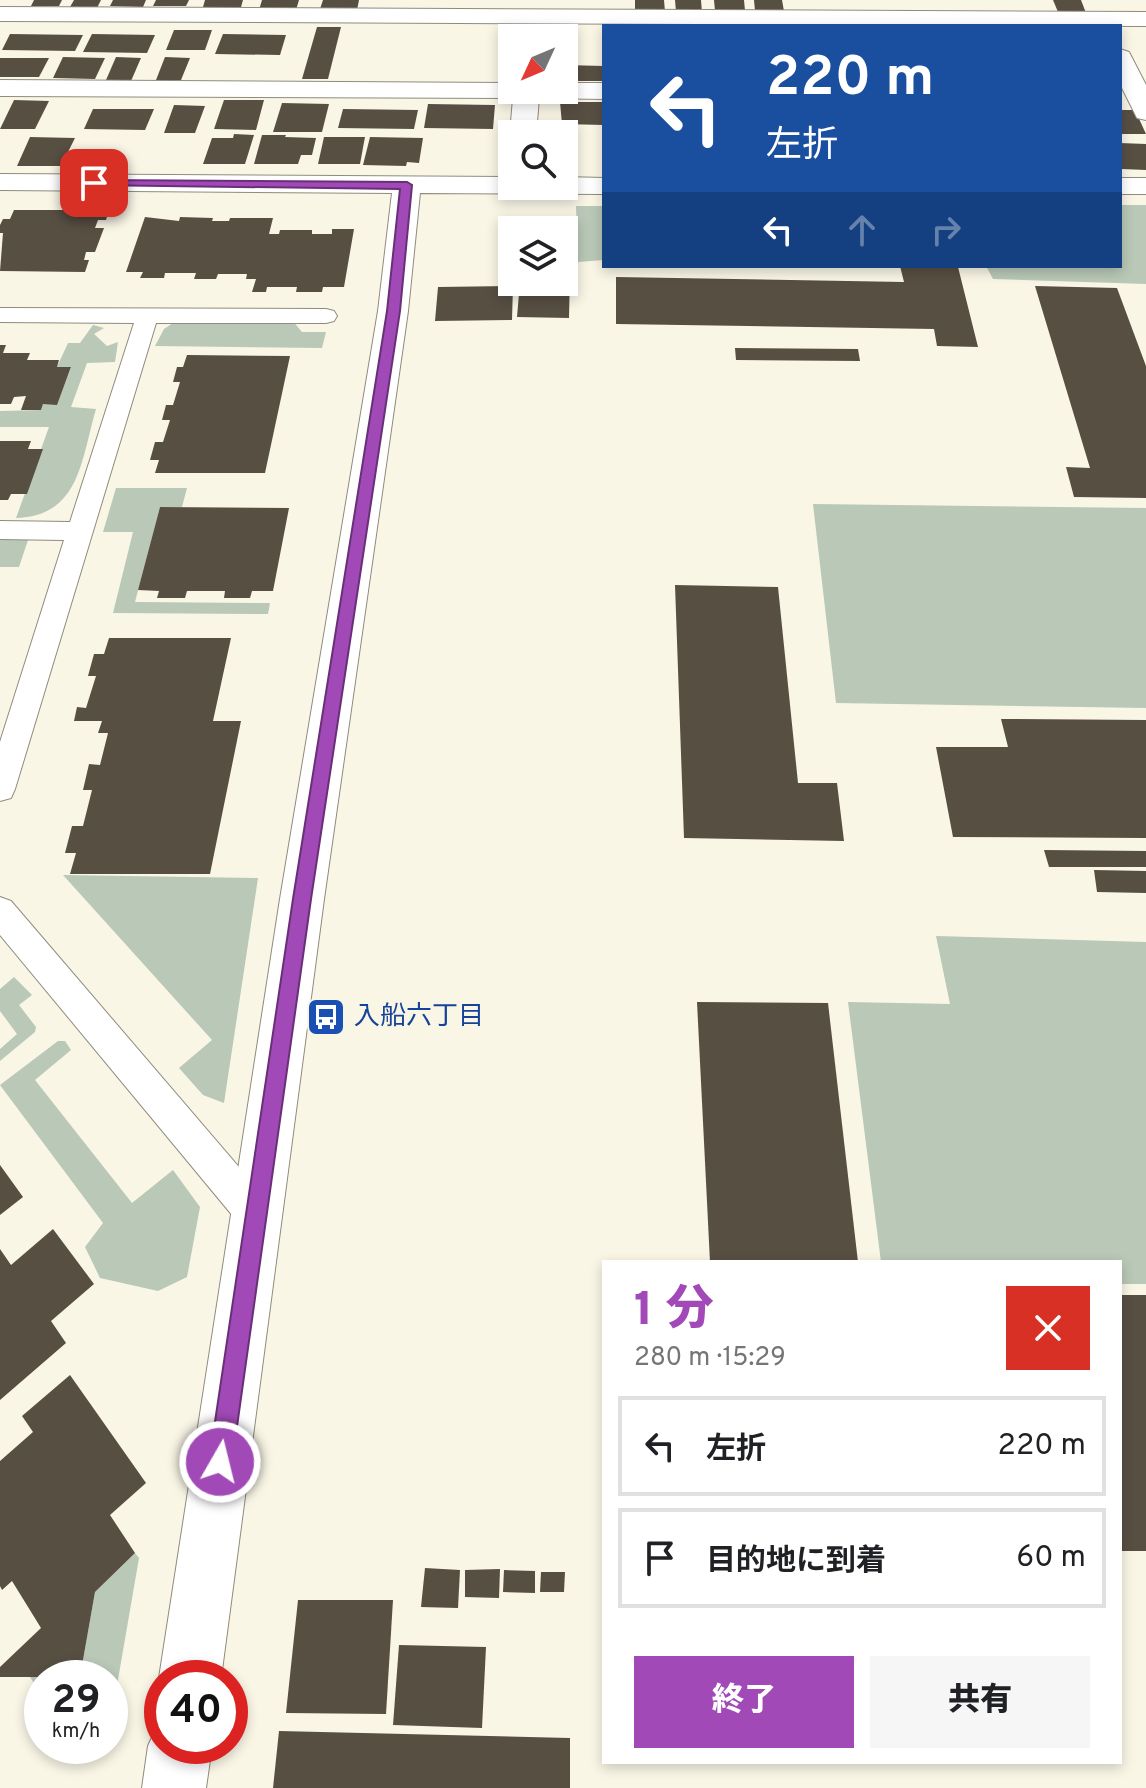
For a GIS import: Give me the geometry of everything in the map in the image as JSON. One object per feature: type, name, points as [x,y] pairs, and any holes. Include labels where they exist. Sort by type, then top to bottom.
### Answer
[{"type":"street","points":[[0,14],[530,18],[1100,15],[1146,19]]},
{"type":"street","points":[[1122,62],[1137,98]]},
{"type":"street","points":[[0,88],[498,90]]},
{"type":"street","points":[[578,91],[602,91]]},
{"type":"street","points":[[0,182],[498,186]]},
{"type":"street","points":[[193,1660],[255,1214],[393,311],[407,185]]},
{"type":"street","points":[[578,186],[602,186]]},
{"type":"street","points":[[1122,186],[1146,186]]},
{"type":"street","points":[[174,1788],[177,1764]]},
{"type":"lane","points":[[0,315],[326,316]]},
{"type":"lane","points":[[0,789],[147,316]]},
{"type":"lane","points":[[0,530],[78,531]]},
{"type":"lane","points":[[0,911],[255,1214]]},
{"type":"green space","points":[[1122,205],[1146,205],[1146,284],[993,279],[987,268],[1122,268]]},
{"type":"green space","points":[[576,206],[602,206],[602,260],[578,262]]},
{"type":"green space","points":[[292,320],[302,332],[326,332],[322,348],[155,346],[164,329],[173,323]]},
{"type":"green space","points":[[93,325],[104,328],[94,334],[107,346],[118,342],[115,362],[87,363],[71,407],[96,409],[81,465],[65,496],[53,507],[37,515],[16,518],[49,427],[0,427],[0,411],[41,410],[43,404],[57,404],[71,368],[57,367],[68,343],[80,343]]},
{"type":"green space","points":[[116,488],[187,488],[182,507],[160,507],[135,602],[270,603],[268,614],[113,613],[133,532],[103,532]]},
{"type":"green space","points":[[813,504],[1146,508],[1146,708],[836,703]]},
{"type":"green space","points":[[0,540],[28,540],[19,567],[0,567]]},
{"type":"green space","points":[[63,875],[258,878],[224,1103],[203,1095],[179,1068],[212,1040]]},
{"type":"green space","points":[[936,936],[1146,942],[1146,1284],[1122,1284],[1122,1260],[881,1260],[848,1002],[950,1004]]},
{"type":"green space","points":[[14,977],[32,995],[19,1005],[36,1027],[35,1032],[0,1061],[0,1049],[17,1034],[0,1011],[0,989]]},
{"type":"green space","points":[[58,1041],[65,1041],[71,1050],[35,1080],[132,1203],[173,1170],[200,1207],[187,1277],[158,1291],[100,1278],[85,1247],[103,1223],[0,1085]]},
{"type":"green space","points":[[135,1553],[139,1558],[121,1660],[83,1660],[95,1592]]},
{"type":"building","points":[[34,0],[62,0],[59,6],[31,6]]},
{"type":"building","points":[[74,0],[101,0],[97,8],[70,7]]},
{"type":"building","points":[[113,0],[146,0],[143,7],[110,6]]},
{"type":"building","points":[[156,0],[189,0],[186,6],[153,6]]},
{"type":"building","points":[[205,0],[243,0],[241,7],[203,7]]},
{"type":"building","points":[[262,0],[299,0],[296,10],[259,10]]},
{"type":"building","points":[[323,0],[359,0],[357,10],[320,9]]},
{"type":"building","points":[[635,0],[664,0],[665,12],[635,11]]},
{"type":"building","points":[[675,0],[701,0],[702,13],[676,12]]},
{"type":"building","points":[[714,0],[744,0],[745,11],[715,11]]},
{"type":"building","points":[[754,0],[782,0],[784,11],[755,11]]},
{"type":"building","points":[[1053,0],[1081,0],[1086,13],[1058,12]]},
{"type":"building","points":[[317,27],[341,27],[328,79],[302,79]]},
{"type":"building","points":[[174,30],[212,30],[205,50],[166,50]]},
{"type":"building","points":[[10,34],[83,35],[75,51],[2,50]]},
{"type":"building","points":[[92,34],[155,35],[147,53],[83,52]]},
{"type":"building","points":[[223,34],[286,35],[280,55],[215,54]]},
{"type":"building","points":[[63,57],[105,58],[95,79],[53,78]]},
{"type":"building","points":[[116,57],[141,58],[131,81],[106,80]]},
{"type":"building","points":[[165,57],[190,58],[181,80],[156,80]]},
{"type":"building","points":[[0,58],[49,58],[39,77],[0,77]]},
{"type":"building","points":[[578,65],[602,66],[602,81],[578,81]]},
{"type":"building","points":[[14,100],[49,101],[35,129],[0,129]]},
{"type":"building","points":[[224,100],[264,100],[256,130],[214,129]]},
{"type":"building","points":[[602,102],[602,125],[562,120],[560,104]]},
{"type":"building","points":[[282,103],[329,104],[322,132],[273,132]]},
{"type":"building","points":[[428,104],[495,105],[493,129],[424,128]]},
{"type":"building","points":[[174,105],[205,106],[195,133],[164,133]]},
{"type":"building","points":[[93,109],[154,109],[145,130],[84,129]]},
{"type":"building","points":[[343,109],[418,110],[414,129],[338,128]]},
{"type":"building","points":[[1122,110],[1135,110],[1146,134],[1122,134]]},
{"type":"building","points":[[234,134],[254,135],[245,164],[203,164],[212,138],[233,138]]},
{"type":"building","points":[[262,135],[316,138],[312,155],[301,155],[298,164],[254,164]]},
{"type":"building","points":[[30,137],[75,138],[61,166],[17,166]]},
{"type":"building","points":[[324,137],[365,137],[360,164],[318,164]]},
{"type":"building","points":[[370,137],[423,138],[419,163],[407,162],[406,166],[363,165]]},
{"type":"building","points":[[1122,143],[1146,144],[1146,170],[1122,169]]},
{"type":"building","points":[[14,210],[109,210],[106,220],[98,220],[95,228],[104,228],[95,252],[86,252],[84,260],[89,260],[85,272],[0,271],[3,233],[0,233],[0,225],[3,219],[10,219]]},
{"type":"building","points":[[145,217],[179,221],[180,217],[213,218],[212,221],[273,218],[269,234],[279,234],[280,230],[312,230],[312,234],[332,234],[332,229],[354,229],[344,287],[323,287],[322,292],[296,292],[297,287],[267,287],[266,292],[252,292],[256,279],[246,279],[247,274],[218,274],[216,279],[194,279],[196,273],[165,273],[164,278],[140,278],[143,272],[126,272]]},
{"type":"building","points":[[900,268],[958,268],[978,347],[937,346],[934,329],[616,324],[616,277],[904,282]]},
{"type":"building","points":[[498,286],[498,296],[513,296],[512,320],[435,321],[438,287]]},
{"type":"building","points":[[1035,286],[1117,288],[1146,366],[1146,498],[1074,497],[1066,467],[1090,468]]},
{"type":"building","points":[[519,296],[569,296],[569,318],[517,317]]},
{"type":"building","points":[[0,345],[6,345],[3,353],[30,353],[27,360],[59,360],[57,367],[71,367],[57,405],[43,404],[41,410],[21,410],[26,396],[14,397],[11,404],[0,404]]},
{"type":"building","points":[[735,348],[858,349],[860,361],[736,360]]},
{"type":"building","points":[[187,355],[290,356],[265,473],[155,473],[159,460],[150,460],[155,442],[163,442],[170,420],[162,420],[166,405],[173,405],[180,382],[173,382],[177,367],[183,367]]},
{"type":"building","points":[[0,441],[31,441],[28,449],[43,449],[27,494],[11,494],[8,500],[0,500]]},
{"type":"building","points":[[160,507],[289,508],[273,591],[252,591],[250,598],[224,598],[225,591],[187,591],[185,598],[157,598],[159,591],[138,590]]},
{"type":"building","points":[[675,585],[778,587],[798,783],[837,783],[844,841],[684,838]]},
{"type":"building","points":[[109,638],[231,638],[213,721],[241,721],[210,874],[70,874],[76,853],[65,853],[72,826],[83,826],[92,790],[83,790],[89,764],[100,765],[108,733],[98,733],[102,721],[74,721],[77,707],[86,708],[96,676],[88,676],[94,654],[104,654]]},
{"type":"building","points":[[1001,719],[1146,720],[1146,838],[953,837],[936,747],[1008,747]]},
{"type":"building","points":[[1044,850],[1146,851],[1146,867],[1049,867]]},
{"type":"building","points":[[1094,870],[1146,871],[1146,893],[1097,892]]},
{"type":"building","points":[[697,1002],[828,1003],[858,1260],[710,1260]]},
{"type":"building","points":[[0,1165],[23,1197],[0,1215]]},
{"type":"building","points":[[53,1229],[94,1284],[51,1321],[66,1343],[0,1400],[0,1249],[11,1265]]},
{"type":"building","points":[[1122,1295],[1146,1295],[1146,1551],[1122,1551]]},
{"type":"building","points":[[70,1375],[146,1483],[110,1515],[135,1553],[95,1592],[83,1660],[24,1660],[24,1677],[0,1677],[0,1667],[41,1628],[12,1581],[2,1590],[0,1586],[0,1461],[33,1432],[22,1416]]},
{"type":"building","points":[[425,1568],[460,1570],[458,1608],[421,1607]]},
{"type":"building","points":[[500,1569],[499,1598],[465,1597],[465,1570]]},
{"type":"building","points":[[504,1570],[535,1571],[535,1593],[503,1592]]},
{"type":"building","points":[[541,1572],[565,1572],[564,1592],[540,1592]]},
{"type":"building","points":[[298,1600],[393,1600],[386,1714],[286,1713]]},
{"type":"building","points":[[399,1645],[486,1647],[482,1728],[393,1725]]},
{"type":"building","points":[[279,1731],[570,1738],[570,1788],[273,1788]]},
{"type":"place","name":"入船六丁目","points":[[326,1017]]},
{"type":"route","points":[[94,183],[407,185],[393,311],[302,899],[220,1462]]}]
